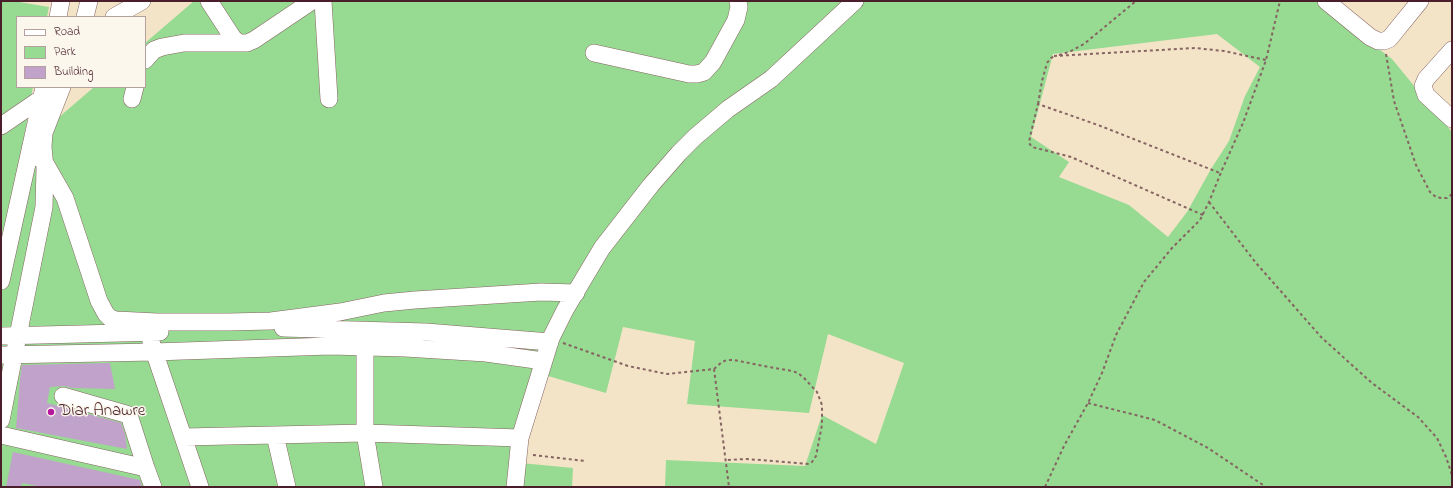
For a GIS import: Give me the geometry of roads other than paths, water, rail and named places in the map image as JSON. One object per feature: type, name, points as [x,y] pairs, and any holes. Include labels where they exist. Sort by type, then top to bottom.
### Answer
[{"type":"street","points":[[58,16],[61,1]]},
{"type":"street","points":[[85,16],[88,1]]},
{"type":"street","points":[[116,16],[142,1]]},
{"type":"street","points":[[209,1],[233,38],[239,43]]},
{"type":"street","points":[[146,59],[154,50],[184,43],[247,43],[254,40],[312,1]]},
{"type":"street","points":[[323,1],[329,99]]},
{"type":"street","points":[[594,53],[689,74],[704,72],[713,62],[736,20],[739,7],[738,1]]},
{"type":"street","points":[[516,487],[519,446],[550,340],[602,248],[651,185],[678,153],[695,136],[728,109],[771,79],[854,1]]},
{"type":"street","points":[[1326,1],[1370,37],[1378,41],[1389,39],[1420,1]]},
{"type":"street","points":[[1452,50],[1426,79],[1423,86],[1426,95],[1452,119]]},
{"type":"street","points":[[1,126],[42,93],[55,88]]},
{"type":"street","points":[[1,420],[9,336],[44,207],[44,133],[62,88]]},
{"type":"street","points":[[1,281],[42,93]]},
{"type":"street","points":[[30,149],[45,163],[65,198],[102,308],[110,318],[116,320],[157,322],[229,322],[271,320],[340,312],[384,303],[415,300],[541,292],[576,293]]},
{"type":"street","points":[[9,336],[291,328],[457,334],[550,340]]},
{"type":"street","points":[[365,330],[365,433],[374,487]]},
{"type":"street","points":[[147,333],[200,487]]},
{"type":"street","points":[[7,355],[154,352],[286,347],[365,347],[486,353],[543,361]]},
{"type":"street","points":[[62,396],[129,415],[153,487]]},
{"type":"street","points":[[184,437],[365,433],[519,446]]},
{"type":"street","points":[[1,435],[146,468]]},
{"type":"street","points":[[275,435],[287,487]]},
{"type":"place","name":"Diar Anawre","points":[[51,412]]}]
